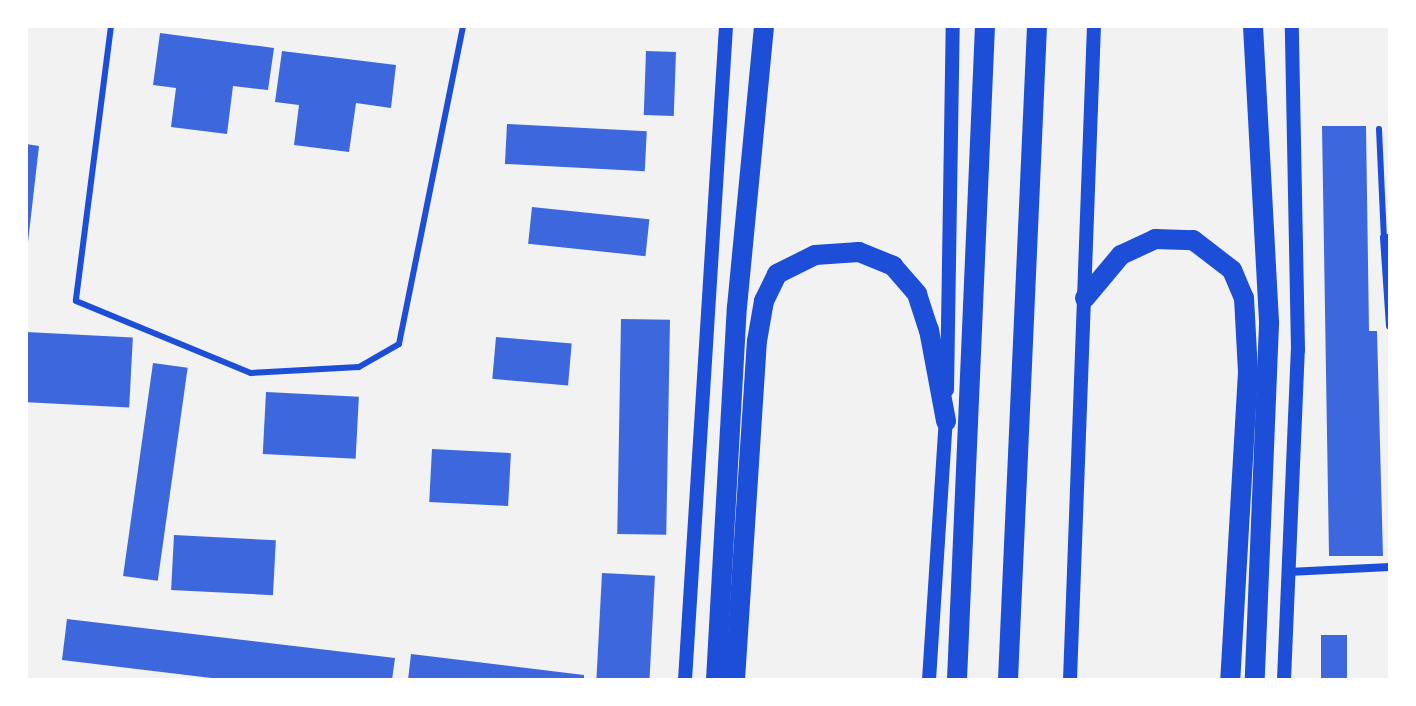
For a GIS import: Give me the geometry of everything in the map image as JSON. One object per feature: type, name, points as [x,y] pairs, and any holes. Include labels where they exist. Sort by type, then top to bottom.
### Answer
[{"type":"highway","points":[[716,680],[737,307],[764,26]]},
{"type":"highway","points":[[957,680],[985,26]]},
{"type":"highway","points":[[1008,680],[1037,26]]},
{"type":"highway","points":[[1253,26],[1269,324],[1255,680]]},
{"type":"highway","points":[[1085,298],[1121,255],[1155,239],[1193,240],[1232,270],[1244,298],[1248,372],[1230,680]]},
{"type":"highway","points":[[735,680],[757,341],[764,301],[777,274],[815,255],[859,252],[893,266],[917,294],[929,330],[946,421]]},
{"type":"street","points":[[685,680],[726,26]]},
{"type":"street","points":[[929,680],[946,421],[953,26]]},
{"type":"street","points":[[1070,680],[1094,26]]},
{"type":"street","points":[[1284,680],[1298,350],[1292,26]]},
{"type":"street","points":[[1387,238],[1390,326]]},
{"type":"street","points":[[1288,572],[1390,567]]},
{"type":"lane","points":[[111,26],[76,301],[251,373],[359,367],[399,344],[463,26]]},
{"type":"lane","points":[[1379,129],[1387,238]]},
{"type":"building","points":[[160,33],[274,48],[268,90],[233,86],[227,134],[171,127],[176,88],[153,85]]},
{"type":"building","points":[[282,51],[396,65],[391,108],[356,103],[349,152],[294,145],[299,105],[275,102]]},
{"type":"building","points":[[646,51],[676,52],[674,116],[644,115]]},
{"type":"building","points":[[507,124],[647,131],[645,171],[505,164]]},
{"type":"building","points":[[1322,126],[1366,126],[1369,331],[1377,331],[1383,556],[1329,556]]},
{"type":"building","points":[[26,144],[39,146],[28,242],[26,242]]},
{"type":"building","points":[[532,207],[649,219],[645,256],[528,244]]},
{"type":"building","points":[[621,319],[670,320],[666,535],[617,534]]},
{"type":"building","points":[[26,332],[133,338],[129,408],[26,402]]},
{"type":"building","points":[[496,337],[572,344],[568,385],[492,379]]},
{"type":"building","points":[[153,363],[188,368],[158,581],[123,576]]},
{"type":"building","points":[[266,392],[359,397],[356,459],[263,454]]},
{"type":"building","points":[[432,449],[511,453],[508,506],[429,502]]},
{"type":"building","points":[[174,535],[276,540],[273,595],[171,590]]},
{"type":"building","points":[[602,573],[655,576],[649,680],[596,680]]},
{"type":"building","points":[[67,619],[395,658],[392,680],[228,680],[62,660]]},
{"type":"building","points":[[1321,635],[1347,635],[1347,680],[1321,680]]},
{"type":"building","points":[[411,654],[584,675],[584,680],[408,680]]}]
